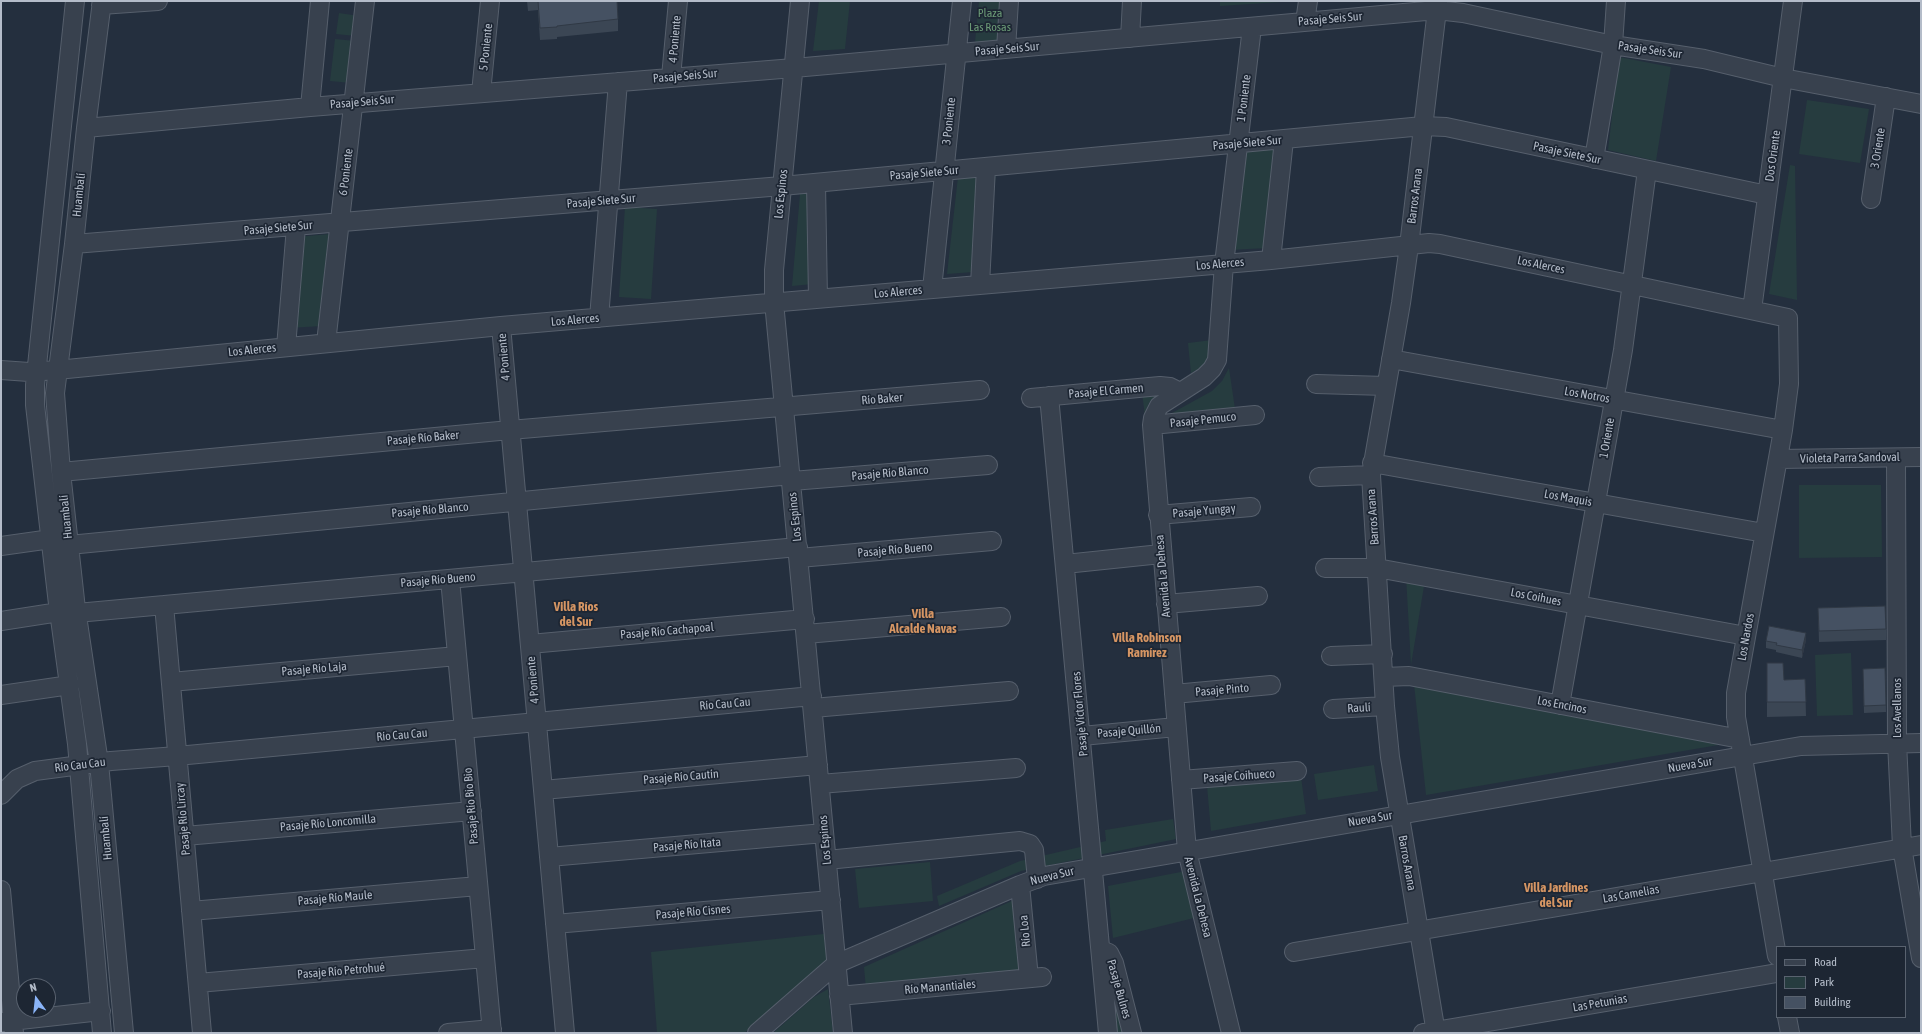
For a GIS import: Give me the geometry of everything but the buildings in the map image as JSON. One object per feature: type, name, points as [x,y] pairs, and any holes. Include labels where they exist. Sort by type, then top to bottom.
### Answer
[{"type":"street","name":"Huambalí","points":[[75,1],[36,371],[35,405],[59,612],[70,685],[79,765],[102,1033]]},
{"type":"street","points":[[101,3],[158,1]]},
{"type":"street","points":[[310,107],[320,1]]},
{"type":"street","name":"6 Poniente","points":[[326,343],[365,1]]},
{"type":"street","name":"5 Poniente","points":[[481,93],[490,1]]},
{"type":"street","name":"4 Poniente","points":[[671,77],[678,1]]},
{"type":"street","name":"Los Espinos","points":[[800,1],[774,270],[774,302],[806,626],[843,1033]]},
{"type":"street","name":"3 Poniente","points":[[932,289],[962,1]]},
{"type":"street","points":[[1006,49],[1009,1]]},
{"type":"street","points":[[1130,38],[1132,1]]},
{"type":"street","points":[[1305,22],[1308,1]]},
{"type":"street","points":[[1594,159],[1613,45],[1616,1]]},
{"type":"street","name":"Dos Oriente","points":[[1752,310],[1793,1]]},
{"type":"street","name":"Huambalí","points":[[101,3],[74,244],[57,370],[56,413],[77,613],[99,763],[124,1033]]},
{"type":"street","name":"Pasaje Seis Sur","points":[[86,128],[354,103],[794,68],[1252,27],[1305,22],[1437,5],[1463,13],[1613,45],[1698,58],[1783,78],[1921,104]]},
{"type":"street","name":"Barros Arana","points":[[1432,1032],[1419,930],[1390,757],[1385,706],[1371,469],[1410,246],[1437,5]]},
{"type":"street","name":"1 Poniente","points":[[1224,264],[1252,27]]},
{"type":"street","points":[[599,318],[618,82]]},
{"type":"street","name":"3 Oriente","points":[[1871,199],[1886,98]]},
{"type":"street","name":"Pasaje Siete Sur","points":[[74,244],[782,186],[1423,126],[1446,127],[1767,195]]},
{"type":"street","points":[[1271,260],[1284,140]]},
{"type":"street","points":[[980,285],[986,167]]},
{"type":"street","name":"1 Oriente","points":[[1560,705],[1614,400],[1648,170]]},
{"type":"street","points":[[816,183],[818,299]]},
{"type":"street","points":[[286,346],[296,227]]},
{"type":"street","name":"Los Alerces","points":[[1,370],[57,370],[286,346],[501,326],[1271,260],[1429,243],[1440,244],[1788,318]]},
{"type":"street","name":"Avenida La Dehesa","points":[[1224,264],[1215,365],[1204,377],[1159,406],[1153,418],[1152,425],[1161,554],[1187,851],[1231,1033]]},
{"type":"street","name":"Los Nardos","points":[[1776,950],[1736,717],[1736,693],[1790,384],[1788,318]]},
{"type":"street","name":"4 Poniente","points":[[501,326],[565,1033]]},
{"type":"street","name":"Los Notros","points":[[1391,359],[1783,430]]},
{"type":"street","points":[[1316,384],[1386,386]]},
{"type":"street","name":"Pasaje El Carmen","points":[[1031,398],[1160,386],[1170,387],[1180,392]]},
{"type":"street","name":"Río Baker","points":[[785,407],[980,390]]},
{"type":"street","name":"Pasaje Víctor Flores","points":[[1049,396],[1082,736],[1108,1033]]},
{"type":"street","name":"Pasaje Río Baker","points":[[61,472],[510,430],[785,407]]},
{"type":"street","name":"Pasaje Pemuco","points":[[1152,425],[1255,415]]},
{"type":"street","name":"Violeta Parra Sandoval","points":[[1778,459],[1921,457]]},
{"type":"street","name":"Los Avellanos","points":[[1896,458],[1897,742],[1902,847],[1917,951]]},
{"type":"street","name":"Pasaje Río Blanco","points":[[69,545],[517,501],[791,478],[988,465]]},
{"type":"street","name":"Los Maquis","points":[[1320,477],[1371,469],[1596,503],[1764,533]]},
{"type":"street","name":"Pasaje Yungay","points":[[1158,515],[1251,507]]},
{"type":"street","points":[[1,546],[51,539]]},
{"type":"street","name":"Pasaje Río Bueno","points":[[77,613],[523,572],[799,553],[992,542]]},
{"type":"street","points":[[1065,564],[1161,554]]},
{"type":"street","name":"Los Coihues","points":[[1325,568],[1377,568],[1746,636]]},
{"type":"street","name":"Pasaje Río Bio Bio","points":[[450,579],[492,1031]]},
{"type":"street","points":[[1166,604],[1258,596]]},
{"type":"street","name":"Pasaje Río Lircay","points":[[164,605],[202,1033]]},
{"type":"street","points":[[1,621],[59,612]]},
{"type":"street","name":"Pasaje Río Cachapoal","points":[[530,644],[806,626],[1001,616]]},
{"type":"street","points":[[1331,656],[1383,654]]},
{"type":"street","name":"Pasaje Río Laja","points":[[171,682],[457,656]]},
{"type":"street","name":"Los Encinos","points":[[1384,677],[1409,676],[1560,705],[1741,748]]},
{"type":"street","points":[[1,696],[70,685]]},
{"type":"street","name":"Pasaje Pinto","points":[[1174,694],[1271,685]]},
{"type":"street","name":"Río Cau Cau","points":[[1,795],[17,779],[28,774],[79,765],[537,722],[813,702],[1009,691]]},
{"type":"street","name":"Raulí","points":[[1333,709],[1385,706]]},
{"type":"street","name":"Pasaje Quillón","points":[[1082,736],[1176,727]]},
{"type":"street","name":"Nueva Sur","points":[[757,1033],[836,964],[1037,879],[1094,867],[1399,814],[1741,748],[1897,742],[1921,743]]},
{"type":"street","name":"Pasaje Río Cautín","points":[[543,790],[818,765]]},
{"type":"street","points":[[820,784],[1016,768]]},
{"type":"street","name":"Pasaje Coihueco","points":[[1181,780],[1298,771]]},
{"type":"street","name":"Pasaje Río Loncomilla","points":[[185,836],[472,811]]},
{"type":"street","name":"Pasaje Río Itata","points":[[549,857],[824,833]]},
{"type":"street","points":[[827,860],[1020,841],[1030,844],[1034,850],[1037,879]]},
{"type":"street","name":"Las Camelias","points":[[1294,952],[1902,847],[1921,845]]},
{"type":"street","name":"Río Loa","points":[[1020,885],[1035,978]]},
{"type":"street","name":"Pasaje Río Maule","points":[[191,911],[478,886]]},
{"type":"street","points":[[1,890],[10,1025],[100,1011]]},
{"type":"street","name":"Pasaje Río Cisnes","points":[[555,924],[831,900]]},
{"type":"street","name":"Pasaje Bulnes","points":[[1101,950],[1109,954],[1114,963],[1132,1033]]},
{"type":"street","name":"Pasaje Río Petrohué","points":[[198,984],[485,958]]},
{"type":"street","name":"Las Petunias","points":[[1432,1032],[1776,973]]},
{"type":"street","name":"Río Manantiales","points":[[839,996],[1035,978]]},
{"type":"street","points":[[1788,1018],[1790,1033]]},
{"type":"street","points":[[448,1033],[492,1031]]},
{"type":"green space","points":[[819,1],[850,1],[845,49],[813,51]]},
{"type":"green space","name":"Plaza Las Rosas","points":[[979,1],[1003,1],[1001,40],[975,42]]},
{"type":"green space","points":[[1220,1],[1280,1],[1280,2],[1220,6]]},
{"type":"green space","points":[[339,13],[359,16],[356,36],[336,34]]},
{"type":"green space","points":[[335,39],[356,41],[351,83],[330,81]]},
{"type":"green space","points":[[1619,57],[1671,67],[1656,161],[1608,150]]},
{"type":"green space","points":[[1807,100],[1869,109],[1860,163],[1799,154]]},
{"type":"green space","points":[[1278,147],[1267,248],[1230,250],[1241,151]]},
{"type":"green space","points":[[1790,165],[1795,166],[1797,300],[1769,294]]},
{"type":"green space","points":[[996,174],[986,271],[947,274],[958,177]]},
{"type":"green space","points":[[824,191],[824,283],[792,286],[800,194]]},
{"type":"green space","points":[[625,207],[657,209],[651,299],[619,297]]},
{"type":"green space","points":[[330,234],[322,326],[289,328],[297,237]]},
{"type":"green space","points":[[1212,340],[1212,352],[1204,366],[1191,373],[1188,343]]},
{"type":"green space","points":[[1229,368],[1235,409],[1168,418],[1172,413],[1212,391],[1222,381]]},
{"type":"green space","points":[[1164,389],[1149,403],[1145,417],[1142,392]]},
{"type":"green space","points":[[1799,485],[1881,485],[1882,557],[1799,558]]},
{"type":"green space","points":[[1406,576],[1425,580],[1411,665]]},
{"type":"green space","points":[[1851,653],[1853,715],[1817,716],[1815,655]]},
{"type":"green space","points":[[1414,684],[1730,743],[1426,795]]},
{"type":"green space","points":[[1374,765],[1378,791],[1318,800],[1314,774]]},
{"type":"green space","points":[[1301,777],[1306,814],[1211,831],[1207,786]]},
{"type":"green space","points":[[1173,819],[1176,839],[1021,871],[939,906],[937,896],[1020,861],[1106,841],[1105,830]]},
{"type":"green space","points":[[930,862],[933,901],[859,908],[855,869]]},
{"type":"green space","points":[[1186,871],[1198,917],[1113,938],[1108,886]]},
{"type":"green space","points":[[1014,900],[1021,972],[866,989],[864,967]]},
{"type":"green space","points":[[833,933],[832,958],[773,1012],[744,1033],[657,1033],[651,952]]},
{"type":"green space","points":[[1109,966],[1125,1033],[1112,1033]]},
{"type":"green space","points":[[828,989],[833,1033],[773,1033],[814,997]]},
{"type":"district","name":"Villa Ríos del Sur","points":[[576,614]]},
{"type":"district","name":"Villa Alcalde Navas","points":[[923,622]]},
{"type":"district","name":"Villa Robinson Ramírez","points":[[1147,646]]},
{"type":"district","name":"Villa Jardines del Sur","points":[[1556,896]]}]
